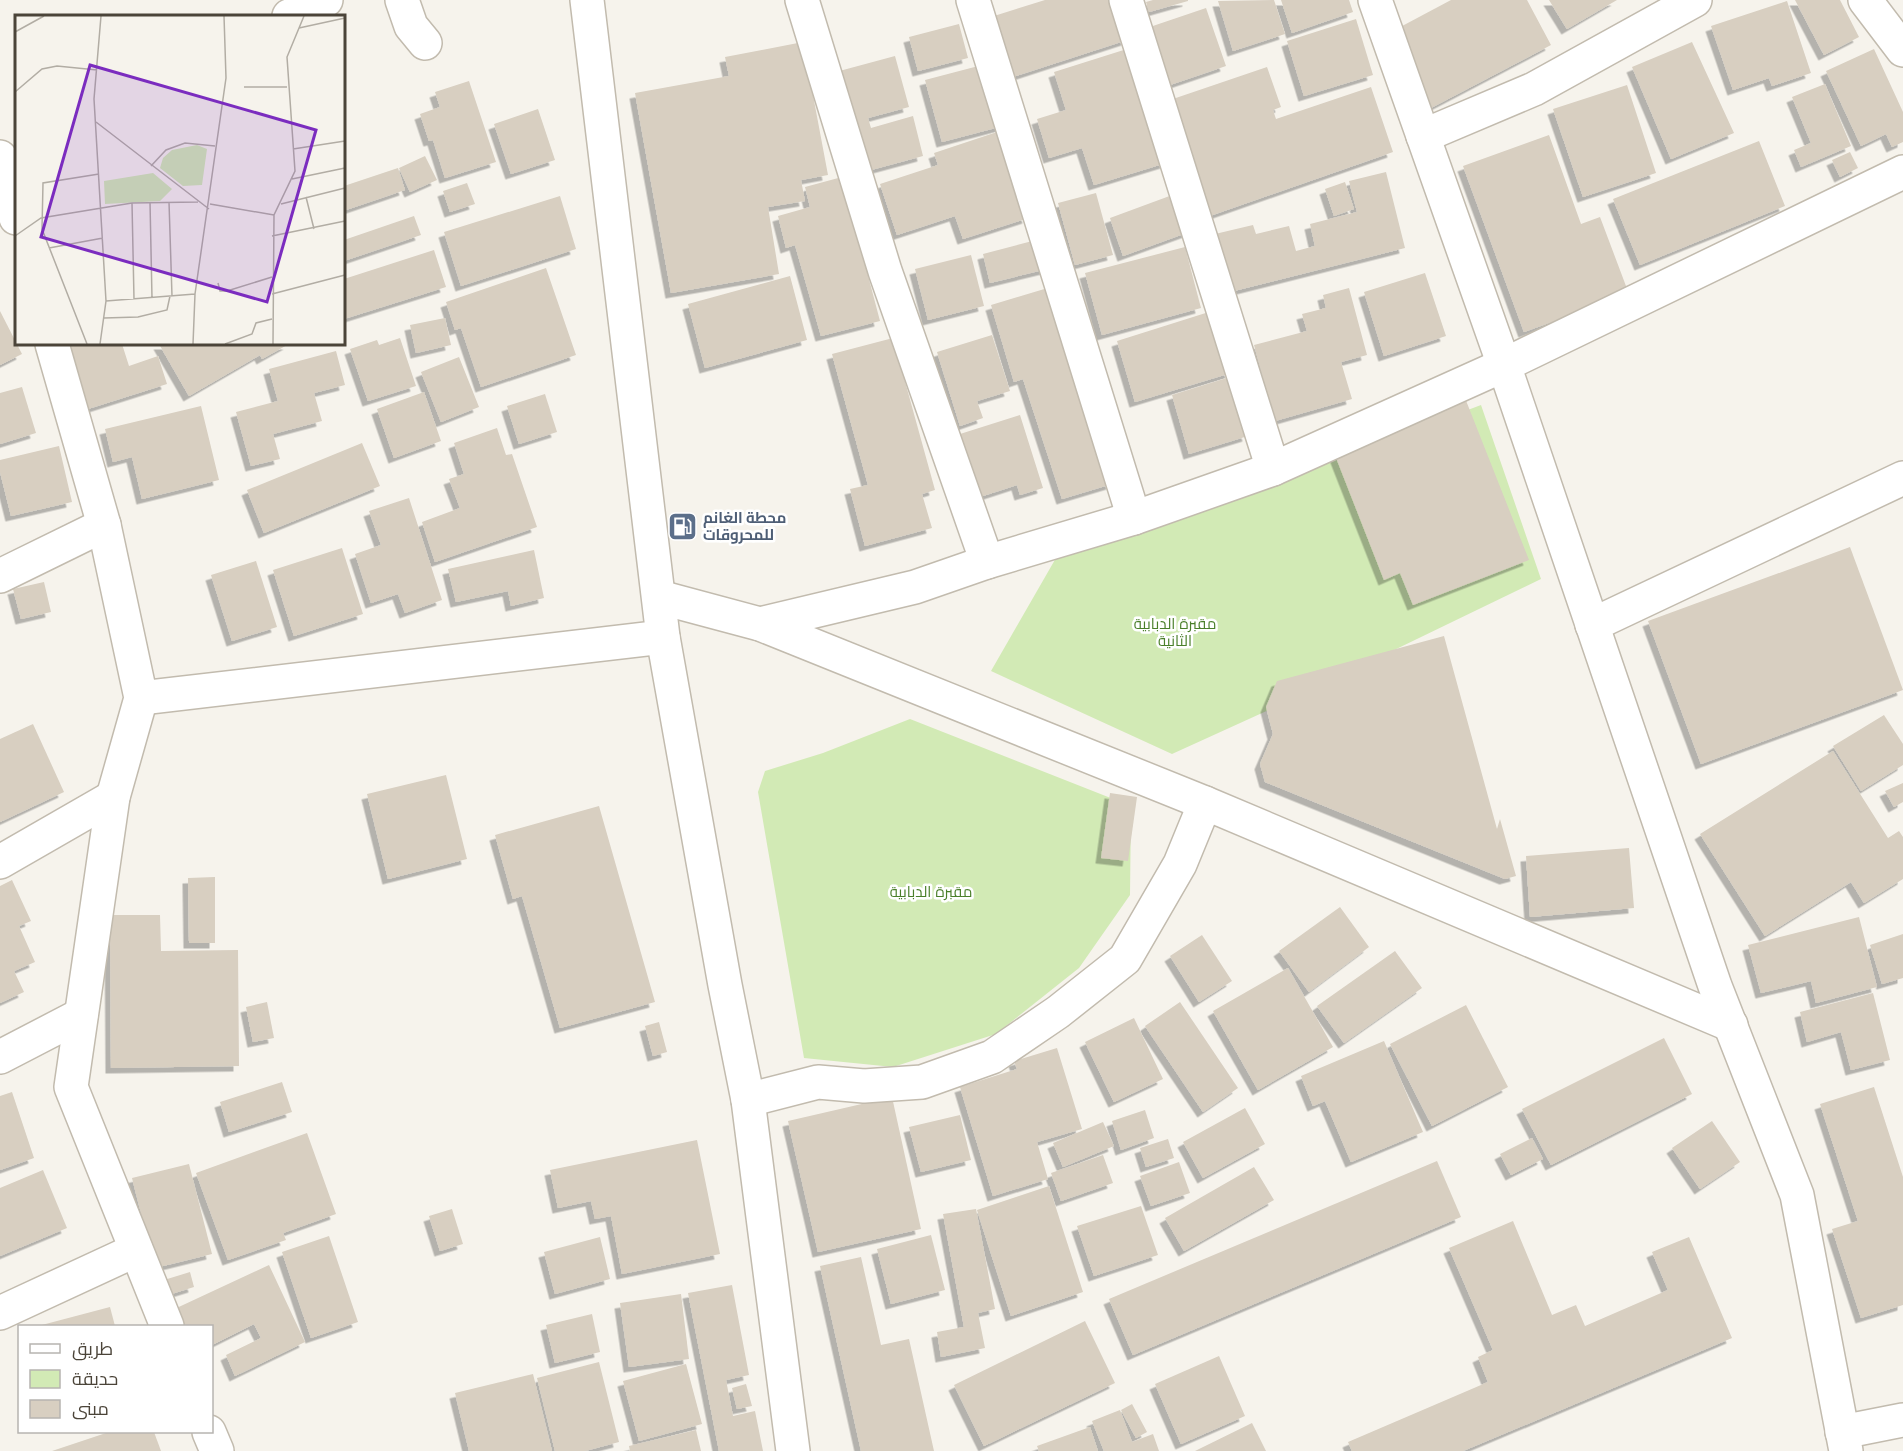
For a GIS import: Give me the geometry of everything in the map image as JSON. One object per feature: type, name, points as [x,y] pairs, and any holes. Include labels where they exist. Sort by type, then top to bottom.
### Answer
[{"type":"street","points":[[291,15],[326,0]]},
{"type":"street","points":[[402,0],[411,26],[425,43]]},
{"type":"street","points":[[587,0],[663,637],[725,986],[748,1100],[793,1451]]},
{"type":"street","points":[[802,0],[885,271],[987,561]]},
{"type":"street","points":[[973,0],[1134,518]]},
{"type":"street","points":[[1126,0],[1273,469]]},
{"type":"street","points":[[1375,0],[1504,365],[1731,1025],[1797,1196],[1844,1441],[1903,1420]]},
{"type":"street","points":[[1423,136],[1534,89],[1695,0]]},
{"type":"street","points":[[1865,0],[1903,50]]},
{"type":"street","points":[[0,158],[15,210]]},
{"type":"street","points":[[760,624],[915,587],[987,561],[1134,518],[1273,469],[1504,365],[1903,172]]},
{"type":"street","points":[[52,345],[104,525],[141,698],[113,797],[71,1087],[167,1325]]},
{"type":"street","points":[[1592,625],[1903,478]]},
{"type":"street","points":[[0,576],[104,525]]},
{"type":"street","points":[[659,597],[760,624],[1205,803],[1731,1025]]},
{"type":"street","points":[[141,698],[663,637]]},
{"type":"street","points":[[0,862],[113,797]]},
{"type":"street","points":[[748,1100],[818,1082],[864,1086],[922,1082],[992,1057],[1058,1012],[1125,959],[1180,864],[1205,803]]},
{"type":"street","points":[[0,1057],[81,1015]]},
{"type":"street","points":[[0,1313],[136,1250]]},
{"type":"street","points":[[210,1433],[217,1451]]},
{"type":"green space","name":"مقبرة الدبابية الثانية","points":[[1481,405],[1541,579],[1295,698],[1172,754],[991,671],[1060,551],[1237,497]]},
{"type":"green space","name":"مقبرة الدبابية","points":[[910,719],[1131,806],[1130,895],[1079,968],[996,1034],[893,1067],[804,1058],[758,792],[765,771],[823,753]]},
{"type":"building","points":[[1045,0],[1115,0],[1127,40],[1013,77],[994,16]]},
{"type":"building","points":[[1153,0],[1188,1],[1149,12],[1146,2]]},
{"type":"building","points":[[1274,0],[1285,34],[1233,51],[1218,1]]},
{"type":"building","points":[[1281,0],[1349,0],[1353,12],[1292,33]]},
{"type":"building","points":[[1451,0],[1527,0],[1551,45],[1429,109],[1389,33]]},
{"type":"building","points":[[1549,0],[1617,0],[1567,29]]},
{"type":"building","points":[[1795,0],[1840,0],[1859,37],[1824,55]]},
{"type":"building","points":[[1787,1],[1811,73],[1772,86],[1769,78],[1733,90],[1711,26]]},
{"type":"building","points":[[1206,8],[1226,66],[1164,87],[1144,29]]},
{"type":"building","points":[[1356,19],[1373,75],[1304,96],[1287,41]]},
{"type":"building","points":[[959,24],[968,58],[918,71],[909,37]]},
{"type":"building","points":[[803,42],[828,175],[801,180],[805,201],[768,207],[779,274],[671,293],[635,93],[729,76],[725,57]]},
{"type":"building","points":[[1692,42],[1734,133],[1671,159],[1632,67]]},
{"type":"building","points":[[1130,48],[1166,163],[1094,185],[1082,148],[1049,158],[1037,119],[1066,110],[1054,72]]},
{"type":"building","points":[[1874,49],[1903,112],[1903,142],[1892,147],[1886,134],[1861,146],[1826,71]]},
{"type":"building","points":[[895,56],[909,107],[868,118],[871,128],[913,116],[923,156],[860,173],[832,73]]},
{"type":"building","points":[[986,64],[1003,126],[942,142],[925,80]]},
{"type":"building","points":[[1267,67],[1281,107],[1273,110],[1276,119],[1371,87],[1393,152],[1207,217],[1167,101]]},
{"type":"building","points":[[469,81],[496,162],[445,178],[433,140],[429,141],[420,114],[440,107],[435,92]]},
{"type":"building","points":[[1825,84],[1851,146],[1801,167],[1794,150],[1811,143],[1792,97]]},
{"type":"building","points":[[1627,85],[1656,173],[1583,197],[1553,109]]},
{"type":"building","points":[[538,109],[555,160],[511,174],[494,124]]},
{"type":"building","points":[[1000,131],[1028,218],[963,239],[955,216],[897,235],[880,184],[938,165],[934,153]]},
{"type":"building","points":[[1549,135],[1581,224],[1600,217],[1629,294],[1524,332],[1463,166]]},
{"type":"building","points":[[1759,141],[1785,206],[1640,265],[1613,199]]},
{"type":"building","points":[[1850,152],[1858,168],[1840,177],[1832,160]]},
{"type":"building","points":[[425,156],[437,180],[410,192],[399,168]]},
{"type":"building","points":[[398,168],[405,190],[346,210],[345,186]]},
{"type":"building","points":[[1386,172],[1405,248],[1230,292],[1215,234],[1253,225],[1256,234],[1289,226],[1296,251],[1315,246],[1310,224],[1357,212],[1349,181]]},
{"type":"building","points":[[842,177],[880,321],[821,336],[795,245],[786,248],[778,216],[810,207],[805,187]]},
{"type":"building","points":[[1345,182],[1354,209],[1334,216],[1325,189]]},
{"type":"building","points":[[467,183],[475,204],[450,212],[443,191]]},
{"type":"building","points":[[1096,193],[1113,255],[1075,265],[1058,203]]},
{"type":"building","points":[[1175,194],[1189,232],[1123,256],[1110,218]]},
{"type":"building","points":[[560,196],[576,249],[461,286],[444,232]]},
{"type":"building","points":[[414,216],[421,235],[345,261],[345,240]]},
{"type":"building","points":[[1040,239],[1047,269],[990,283],[983,254]]},
{"type":"building","points":[[1185,247],[1201,308],[1102,335],[1085,273]]},
{"type":"building","points":[[434,250],[446,287],[345,319],[345,279]]},
{"type":"building","points":[[971,255],[984,306],[928,320],[915,269]]},
{"type":"building","points":[[546,268],[576,355],[481,387],[461,328],[455,330],[446,302]]},
{"type":"building","points":[[1425,273],[1446,336],[1384,356],[1364,292]]},
{"type":"building","points":[[790,276],[807,340],[705,368],[688,304]]},
{"type":"building","points":[[1051,287],[1112,484],[1062,499],[1023,379],[1014,382],[991,305]]},
{"type":"building","points":[[1349,288],[1367,355],[1341,362],[1352,399],[1275,421],[1254,345],[1307,331],[1302,314],[1326,308],[1323,295]]},
{"type":"building","points":[[0,311],[15,340],[15,345],[17,345],[22,354],[0,365]]},
{"type":"building","points":[[1212,311],[1231,373],[1135,402],[1117,341]]},
{"type":"building","points":[[445,318],[451,345],[416,353],[410,325]]},
{"type":"building","points":[[992,335],[1010,391],[977,401],[983,418],[960,426],[937,352]]},
{"type":"building","points":[[400,338],[416,386],[368,401],[350,349],[377,340],[379,345]]},
{"type":"building","points":[[893,338],[935,490],[922,494],[932,528],[865,546],[850,489],[868,485],[832,354]]},
{"type":"building","points":[[67,345],[122,345],[129,366],[158,356],[167,384],[88,409]]},
{"type":"building","points":[[160,345],[287,345],[262,359],[260,355],[189,396]]},
{"type":"building","points":[[336,351],[345,385],[314,393],[322,421],[273,434],[280,459],[251,466],[236,412],[278,401],[269,369]]},
{"type":"building","points":[[459,357],[479,407],[441,422],[421,372]]},
{"type":"building","points":[[1230,377],[1248,436],[1189,454],[1172,395]]},
{"type":"building","points":[[22,387],[36,433],[0,444],[0,393]]},
{"type":"building","points":[[424,392],[441,441],[394,458],[377,409]]},
{"type":"building","points":[[545,394],[557,432],[519,444],[507,406]]},
{"type":"building","points":[[1465,398],[1529,560],[1413,605],[1400,573],[1384,580],[1333,450]]},
{"type":"building","points":[[201,406],[219,480],[142,499],[132,457],[113,462],[105,429]]},
{"type":"building","points":[[1020,415],[1043,488],[1020,495],[1017,485],[980,497],[960,434]]},
{"type":"building","points":[[497,428],[506,455],[512,454],[537,527],[435,562],[422,522],[460,508],[449,479],[464,474],[454,443]]},
{"type":"building","points":[[362,443],[380,486],[264,533],[247,490]]},
{"type":"building","points":[[59,446],[72,502],[11,516],[0,472],[0,460]]},
{"type":"building","points":[[409,498],[442,600],[405,613],[398,594],[371,603],[355,554],[381,545],[369,511]]},
{"type":"building","points":[[1850,547],[1903,690],[1701,764],[1648,621]]},
{"type":"building","points":[[342,548],[363,614],[294,636],[273,570]]},
{"type":"building","points":[[534,550],[544,598],[511,606],[508,591],[456,602],[448,569]]},
{"type":"building","points":[[256,561],[277,627],[232,641],[211,575]]},
{"type":"building","points":[[44,582],[51,612],[21,619],[13,589]]},
{"type":"building","points":[[1444,636],[1497,829],[1500,819],[1516,876],[1505,879],[1265,782],[1260,764],[1273,734],[1266,707],[1277,681]]},
{"type":"building","points":[[1884,715],[1903,744],[1903,765],[1861,791],[1833,746]]},
{"type":"building","points":[[33,724],[64,792],[0,822],[0,739]]},
{"type":"building","points":[[1833,751],[1888,838],[1899,831],[1903,837],[1903,879],[1864,903],[1851,882],[1765,936],[1700,834]]},
{"type":"building","points":[[446,775],[467,859],[388,879],[367,794]]},
{"type":"building","points":[[1903,783],[1903,802],[1894,807],[1885,791]]},
{"type":"building","points":[[1110,793],[1137,797],[1128,861],[1101,858]]},
{"type":"building","points":[[599,806],[655,1002],[560,1028],[522,896],[513,899],[495,835]]},
{"type":"building","points":[[1629,848],[1634,908],[1530,917],[1526,856]]},
{"type":"building","points":[[215,877],[215,943],[189,943],[188,878]]},
{"type":"building","points":[[12,880],[31,921],[19,926],[35,962],[14,971],[24,992],[0,1003],[0,886]]},
{"type":"building","points":[[1340,907],[1369,947],[1309,992],[1279,951]]},
{"type":"building","points":[[110,915],[160,915],[161,951],[238,950],[239,1066],[111,1068]]},
{"type":"building","points":[[1859,917],[1877,987],[1816,1003],[1811,981],[1761,993],[1748,945]]},
{"type":"building","points":[[1903,934],[1903,978],[1882,984],[1870,945]]},
{"type":"building","points":[[1202,935],[1232,981],[1199,1002],[1170,956]]},
{"type":"building","points":[[1395,951],[1422,988],[1344,1043],[1317,1006]]},
{"type":"building","points":[[1288,968],[1333,1047],[1258,1090],[1213,1011]]},
{"type":"building","points":[[1873,993],[1890,1060],[1851,1070],[1841,1032],[1807,1042],[1800,1012]]},
{"type":"building","points":[[267,1002],[274,1038],[253,1042],[246,1007]]},
{"type":"building","points":[[1180,1002],[1238,1088],[1203,1112],[1145,1026]]},
{"type":"building","points":[[1466,1005],[1508,1087],[1432,1126],[1390,1044]]},
{"type":"building","points":[[1134,1018],[1163,1079],[1114,1102],[1085,1042]]},
{"type":"building","points":[[659,1022],[667,1052],[653,1056],[645,1026]]},
{"type":"building","points":[[1664,1038],[1692,1094],[1551,1165],[1522,1109]]},
{"type":"building","points":[[1384,1041],[1423,1132],[1351,1162],[1325,1101],[1313,1106],[1301,1076]]},
{"type":"building","points":[[1057,1048],[1082,1129],[1037,1142],[1048,1179],[993,1196],[960,1087],[1017,1069],[1014,1061]]},
{"type":"building","points":[[282,1082],[292,1112],[229,1132],[220,1102]]},
{"type":"building","points":[[1874,1087],[1903,1177],[1903,1305],[1861,1318],[1832,1229],[1858,1221],[1820,1104]]},
{"type":"building","points":[[12,1092],[34,1158],[0,1170],[0,1096]]},
{"type":"building","points":[[892,1097],[921,1229],[818,1252],[788,1121]]},
{"type":"building","points":[[1245,1108],[1265,1144],[1203,1178],[1183,1142]]},
{"type":"building","points":[[1145,1110],[1154,1138],[1121,1150],[1112,1121]]},
{"type":"building","points":[[960,1115],[971,1160],[921,1172],[909,1127]]},
{"type":"building","points":[[1712,1121],[1740,1162],[1700,1189],[1672,1148]]},
{"type":"building","points":[[1103,1122],[1114,1146],[1063,1167],[1053,1143]]},
{"type":"building","points":[[307,1133],[336,1214],[283,1233],[286,1240],[228,1260],[196,1173]]},
{"type":"building","points":[[1532,1138],[1543,1159],[1511,1175],[1500,1154]]},
{"type":"building","points":[[1168,1139],[1174,1158],[1146,1167],[1140,1148]]},
{"type":"building","points":[[697,1140],[720,1254],[622,1274],[611,1216],[595,1219],[591,1201],[558,1208],[550,1170]]},
{"type":"building","points":[[1103,1155],[1113,1183],[1061,1201],[1051,1173]]},
{"type":"building","points":[[1437,1161],[1461,1217],[1133,1355],[1109,1299]]},
{"type":"building","points":[[1179,1162],[1190,1193],[1151,1206],[1140,1176]]},
{"type":"building","points":[[189,1164],[212,1254],[155,1268],[132,1178]]},
{"type":"building","points":[[1254,1167],[1274,1200],[1184,1251],[1165,1218]]},
{"type":"building","points":[[43,1170],[67,1228],[0,1256],[0,1188]]},
{"type":"building","points":[[1049,1186],[1083,1292],[1011,1316],[977,1210]]},
{"type":"building","points":[[1141,1206],[1158,1255],[1094,1276],[1077,1226]]},
{"type":"building","points":[[452,1209],[463,1244],[440,1251],[429,1216]]},
{"type":"building","points":[[976,1209],[995,1309],[978,1313],[985,1348],[941,1357],[937,1332],[964,1327],[943,1214]]},
{"type":"building","points":[[1513,1221],[1552,1315],[1576,1305],[1585,1326],[1668,1290],[1652,1252],[1689,1237],[1732,1338],[1463,1451],[1352,1451],[1348,1442],[1488,1382],[1478,1357],[1493,1350],[1449,1248]]},
{"type":"building","points":[[931,1235],[945,1290],[891,1304],[877,1249]]},
{"type":"building","points":[[329,1236],[358,1322],[311,1338],[282,1252]]},
{"type":"building","points":[[600,1237],[610,1279],[555,1294],[544,1252]]},
{"type":"building","points":[[861,1257],[881,1345],[909,1339],[934,1451],[861,1451],[820,1266]]},
{"type":"building","points":[[269,1265],[305,1342],[235,1376],[226,1355],[261,1338],[254,1324],[213,1344],[213,1325],[174,1325],[168,1312]]},
{"type":"building","points":[[190,1272],[194,1287],[168,1295],[164,1280]]},
{"type":"building","points":[[732,1285],[749,1375],[726,1380],[733,1416],[755,1411],[763,1451],[719,1451],[688,1293]]},
{"type":"building","points":[[681,1294],[689,1359],[629,1367],[620,1303]]},
{"type":"building","points":[[110,1307],[115,1325],[42,1325]]},
{"type":"building","points":[[592,1314],[600,1352],[555,1363],[546,1325]]},
{"type":"building","points":[[1085,1321],[1115,1383],[984,1446],[954,1385]]},
{"type":"building","points":[[1219,1356],[1245,1416],[1181,1444],[1155,1384]]},
{"type":"building","points":[[599,1362],[619,1442],[585,1451],[555,1451],[537,1378]]},
{"type":"building","points":[[686,1364],[702,1424],[639,1441],[623,1381]]},
{"type":"building","points":[[533,1374],[552,1451],[469,1451],[455,1393]]},
{"type":"building","points":[[746,1384],[752,1406],[737,1409],[732,1388]]},
{"type":"building","points":[[1132,1404],[1147,1432],[1136,1438],[1121,1410]]},
{"type":"building","points":[[1120,1410],[1132,1442],[1153,1434],[1159,1451],[1104,1451],[1092,1421]]},
{"type":"building","points":[[1252,1423],[1266,1451],[1195,1451]]},
{"type":"building","points":[[1090,1427],[1098,1451],[1039,1451],[1037,1446]]},
{"type":"building","points":[[696,1430],[701,1451],[630,1451],[629,1446]]},
{"type":"building","points":[[106,1433],[154,1433],[161,1451],[52,1451]]},
{"type":"place","name":"محطة الغانم للمحروقات","points":[[682,526]]}]
